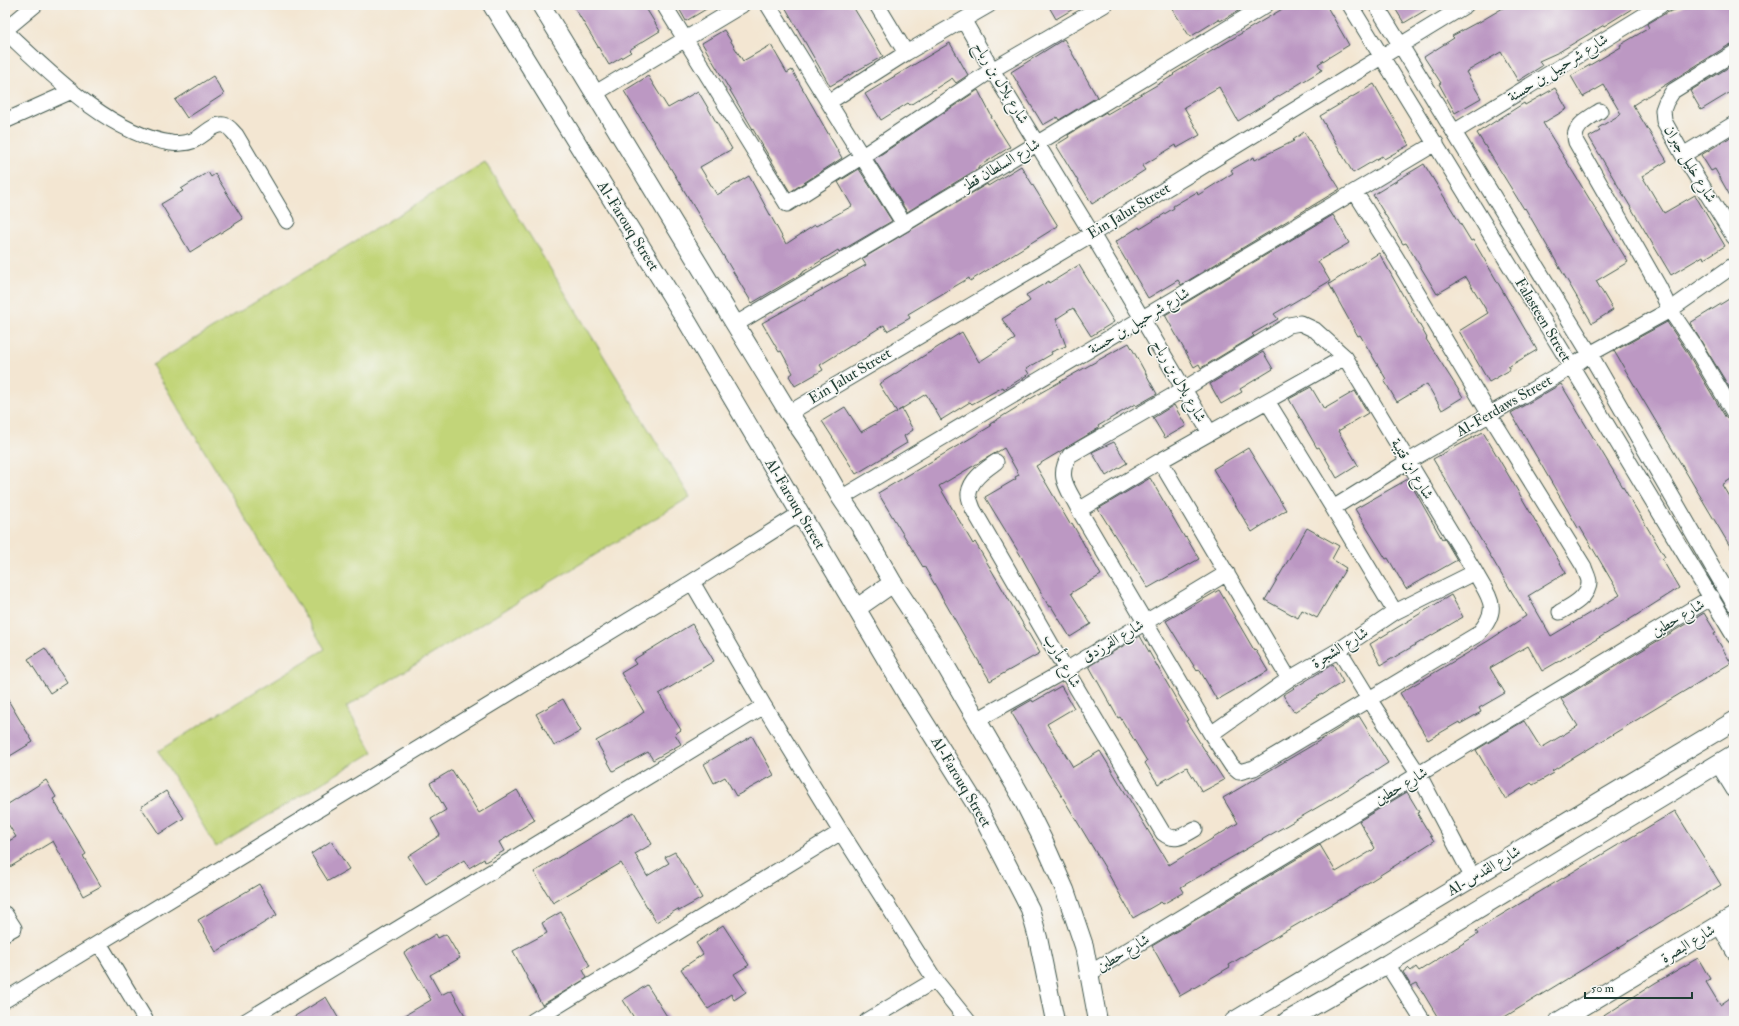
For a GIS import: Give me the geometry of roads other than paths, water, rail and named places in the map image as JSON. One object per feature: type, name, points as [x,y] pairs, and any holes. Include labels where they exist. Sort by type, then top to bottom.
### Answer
[{"type":"main road","name":"Al-Farouq Street","points":[[492,5],[684,317],[908,696],[978,808],[1030,909],[1038,938],[1055,1021]]},
{"type":"main road","points":[[541,5],[789,413],[807,439],[841,498],[860,526],[893,583],[933,644],[1020,794],[1043,840],[1065,890],[1084,946],[1097,1014],[1112,1021]]},
{"type":"main road","points":[[857,608],[893,583]]},
{"type":"main road","name":"Al-شارع القدس","points":[[1234,1021],[1734,722]]},
{"type":"main road","name":"Al-شارع القدس","points":[[1299,1018],[1734,754]]},
{"type":"main road","points":[[1636,780],[1634,790],[1637,800],[1640,804],[1650,804]]},
{"type":"main road","points":[[1607,798],[1614,800],[1622,808],[1622,818],[1616,825]]},
{"type":"main road","name":"شارع البصرة","points":[[1559,1021],[1734,916]]},
{"type":"street","points":[[35,5],[17,10],[5,30],[72,91],[103,114],[141,136],[172,144],[192,141],[218,126],[224,125],[230,128],[236,135],[287,221]]},
{"type":"street","points":[[664,5],[787,204],[992,70],[1104,5]]},
{"type":"street","points":[[594,94],[742,5]]},
{"type":"street","points":[[768,5],[904,224]]},
{"type":"street","points":[[877,5],[906,53]]},
{"type":"street","points":[[829,102],[906,53],[964,21],[989,5]]},
{"type":"street","name":"شارع السلطان قطز","points":[[736,324],[1266,5]]},
{"type":"street","name":"Falasteen Street","points":[[1350,5],[1436,143],[1712,597],[1734,636]]},
{"type":"street","name":"Falasteen Street","points":[[1376,5],[1590,354],[1733,600]]},
{"type":"street","name":"Ein Jalut Street","points":[[789,413],[1092,234],[1382,58],[1466,5]]},
{"type":"street","name":"شارع شرحبيل بن حسنة","points":[[1454,132],[1661,5]]},
{"type":"street","name":"شارع بلال بن رباح","points":[[964,21],[1210,433]]},
{"type":"street","name":"شارع خليل جبران","points":[[1734,53],[1673,91],[1663,110],[1664,121],[1683,155],[1734,237]]},
{"type":"street","points":[[5,121],[72,91]]},
{"type":"street","points":[[1600,111],[1583,122],[1575,134],[1576,142],[1659,287],[1670,310],[1734,413]]},
{"type":"street","points":[[1683,155],[1734,124]]},
{"type":"street","name":"شارع شرحبيل بن حسنة","points":[[841,498],[1436,143]]},
{"type":"street","points":[[1354,192],[1397,259],[1490,415],[1584,567],[1589,583],[1586,591],[1578,601],[1560,612]]},
{"type":"street","name":"Al-Ferdaws Street","points":[[1334,508],[1407,462],[1572,367],[1590,354],[1670,310],[1734,265]]},
{"type":"street","name":"شارع ابن قتيبة","points":[[1080,510],[1062,477],[1062,468],[1070,455],[1184,389],[1289,325],[1300,324],[1311,328],[1345,357],[1407,462],[1475,572],[1492,603],[1491,616],[1478,634],[1254,768],[1239,772],[1232,766],[1211,734]]},
{"type":"street","points":[[1211,734],[1080,510],[1160,461],[1345,357]]},
{"type":"street","points":[[1267,400],[1334,508],[1395,612]]},
{"type":"street","points":[[1160,461],[1289,679]]},
{"type":"street","name":"شارع مأرب","points":[[996,462],[978,476],[973,483],[969,494],[973,509],[1066,670],[1164,833],[1171,838],[1176,839],[1195,829]]},
{"type":"street","points":[[5,1000],[692,582],[801,513]]},
{"type":"street","name":"شارع الشجرة","points":[[1211,734],[1289,679],[1339,650],[1395,612],[1475,572]]},
{"type":"street","name":"شارع الفرزدق","points":[[977,720],[1066,670],[1227,573]]},
{"type":"street","points":[[692,582],[764,706],[840,832],[934,980],[968,1021]]},
{"type":"street","name":"شارع حطين","points":[[1090,973],[1712,597]]},
{"type":"street","points":[[1339,650],[1419,775],[1473,878]]},
{"type":"street","points":[[246,1021],[764,706]]},
{"type":"street","points":[[1718,764],[1734,790]]},
{"type":"street","points":[[533,1021],[840,832]]},
{"type":"street","points":[[5,914],[14,928],[5,933]]},
{"type":"street","points":[[1719,925],[1734,952]]},
{"type":"street","points":[[99,943],[146,1021]]},
{"type":"street","points":[[1387,964],[1423,1021]]},
{"type":"street","points":[[867,1021],[934,980]]}]
